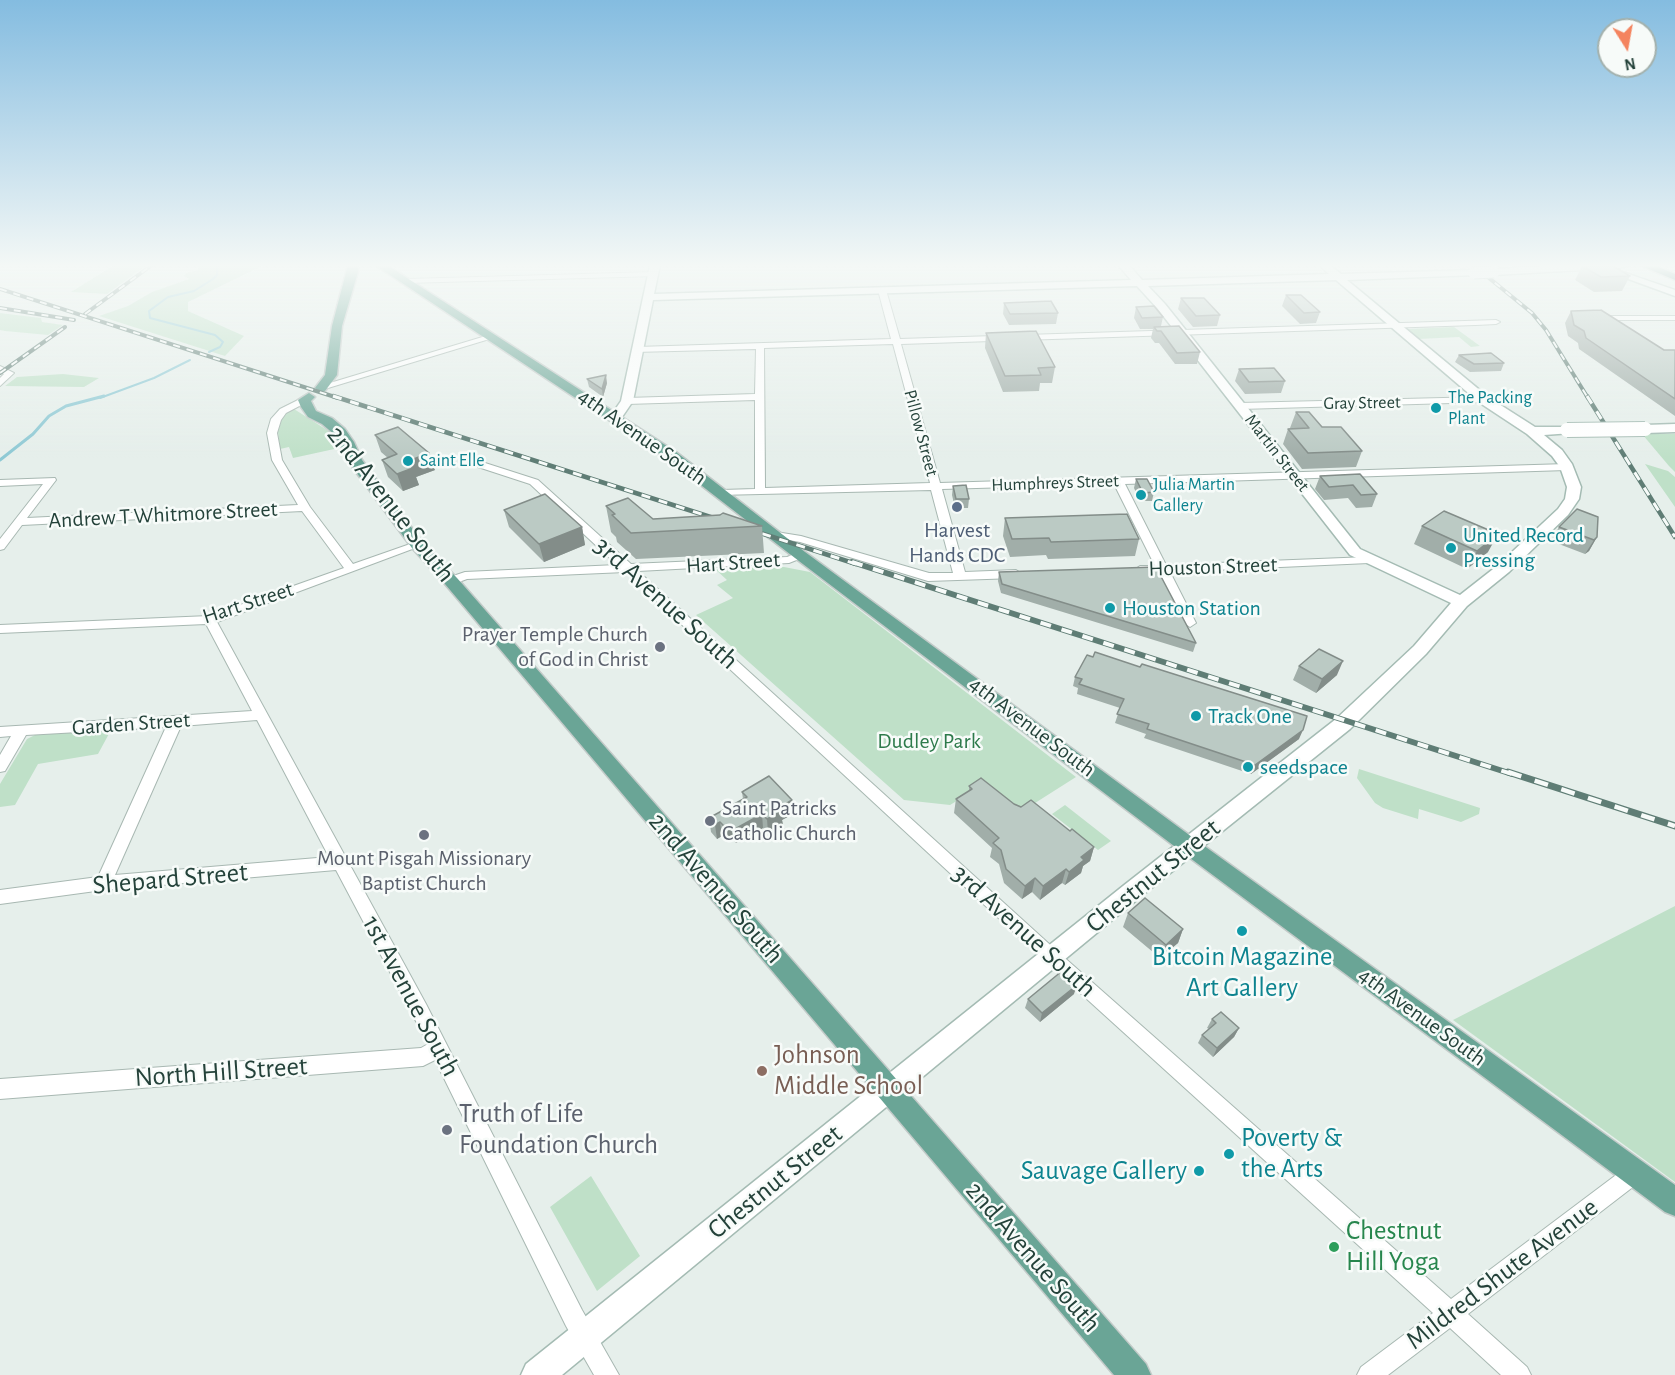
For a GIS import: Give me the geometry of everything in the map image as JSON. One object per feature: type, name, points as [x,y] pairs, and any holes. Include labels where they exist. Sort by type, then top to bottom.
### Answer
[{"type":"main road","points":[[323,387],[331,375],[337,329]]},
{"type":"main road","name":"4th Avenue South","points":[[480,329],[622,409],[800,555],[1189,846],[1675,1202]]},
{"type":"main road","name":"2nd Avenue South","points":[[306,398],[312,414],[327,421],[340,432],[355,461],[417,545],[451,581],[1135,1375]]},
{"type":"street","points":[[642,329],[622,409],[760,397]]},
{"type":"street","name":"Pillow Street","points":[[893,329],[960,576]]},
{"type":"street","name":"Martin Street","points":[[1178,329],[1355,552],[1461,602]]},
{"type":"street","points":[[637,351],[1299,329]]},
{"type":"street","points":[[1401,329],[1484,399],[1532,431],[1557,453],[1567,467]]},
{"type":"street","points":[[323,387],[492,337]]},
{"type":"street","points":[[759,346],[760,492]]},
{"type":"street","points":[[0,384],[10,374],[2,369]]},
{"type":"street","points":[[306,398],[283,411],[276,419],[272,443],[277,460],[305,508],[350,568]]},
{"type":"street","name":"Gray Street","points":[[1240,406],[1484,399]]},
{"type":"street","points":[[1532,431],[1675,428]]},
{"type":"street","name":"3rd Avenue South","points":[[482,465],[534,482],[1052,957],[1519,1375]]},
{"type":"street","name":"Humphreys Street","points":[[722,493],[1567,467]]},
{"type":"street","name":"Chestnut Street","points":[[537,1375],[1189,846],[1347,721],[1420,650],[1461,602],[1503,569],[1563,512],[1572,499],[1574,487],[1567,467]]},
{"type":"street","points":[[0,483],[51,480],[0,547]]},
{"type":"street","points":[[1120,481],[1119,485],[1190,623]]},
{"type":"street","name":"Andrew T Whitmore Street","points":[[20,522],[305,508]]},
{"type":"street","points":[[776,535],[801,539],[918,575],[1028,574]]},
{"type":"street","name":"Hart Street","points":[[0,629],[210,620],[417,545]]},
{"type":"street","name":"Hart Street","points":[[451,581],[465,576],[789,560],[800,555]]},
{"type":"street","name":"Houston Street","points":[[1130,570],[1369,560]]},
{"type":"street","name":"1st Avenue South","points":[[210,620],[440,1048],[607,1375]]},
{"type":"street","name":"Garden Street","points":[[0,732],[250,717],[262,713]]},
{"type":"street","points":[[103,884],[176,721]]},
{"type":"street","points":[[0,767],[22,731]]},
{"type":"street","name":"Shepard Street","points":[[0,897],[103,884],[339,863]]},
{"type":"street","name":"North Hill Street","points":[[0,1089],[423,1057],[440,1048]]},
{"type":"street","name":"Mildred Shute Avenue","points":[[1369,1375],[1635,1173]]},
{"type":"green space","points":[[0,329],[57,329],[48,335]]},
{"type":"green space","points":[[140,329],[229,329],[244,336],[225,356]]},
{"type":"green space","points":[[1406,329],[1457,329],[1480,346],[1471,347],[1459,337],[1419,339]]},
{"type":"green space","points":[[63,374],[99,378],[84,387],[5,386],[17,377]]},
{"type":"green space","points":[[294,409],[334,436],[339,448],[293,458],[289,447],[280,449],[278,432],[282,418]]},
{"type":"green space","points":[[1642,434],[1675,434],[1675,472],[1669,466]]},
{"type":"green space","points":[[1645,464],[1668,471],[1675,477],[1675,507]]},
{"type":"green space","name":"Dudley Park","points":[[784,567],[810,572],[1076,777],[1013,817],[978,788],[950,805],[904,800],[696,615],[733,598],[717,585],[727,580],[715,569]]},
{"type":"green space","points":[[111,730],[98,754],[38,764],[15,805],[0,807],[0,784],[27,739],[35,735]]},
{"type":"green space","points":[[1359,769],[1480,808],[1479,814],[1461,822],[1419,809],[1418,819],[1383,808],[1375,803],[1357,778]]},
{"type":"green space","points":[[1065,805],[1111,841],[1098,850],[1052,814]]},
{"type":"green space","points":[[1675,906],[1675,1182],[1453,1020]]},
{"type":"green space","points":[[591,1176],[640,1256],[597,1291],[550,1207]]},
{"type":"building","points":[[1156,329],[1182,329],[1200,352],[1177,353],[1161,331]]},
{"type":"building","points":[[1581,329],[1631,329],[1664,350],[1675,350],[1675,399],[1586,338]]},
{"type":"building","points":[[1036,331],[1055,367],[1038,368],[1041,375],[1005,376],[986,333]]},
{"type":"building","points":[[1491,353],[1504,363],[1474,364],[1459,355]]},
{"type":"building","points":[[1274,368],[1285,381],[1249,382],[1239,369]]},
{"type":"building","points":[[606,375],[602,389],[587,379]]},
{"type":"building","points":[[1296,412],[1309,412],[1322,427],[1341,427],[1362,451],[1308,453],[1288,429],[1309,428]]},
{"type":"building","points":[[398,427],[429,453],[406,462],[413,468],[397,474],[382,460],[397,454],[375,435]]},
{"type":"building","points":[[1360,474],[1377,494],[1361,495],[1353,485],[1329,487],[1320,476]]},
{"type":"building","points":[[1136,479],[1147,479],[1154,492],[1143,493]]},
{"type":"building","points":[[966,485],[969,499],[956,499],[953,486]]},
{"type":"building","points":[[545,494],[582,527],[539,544],[504,510]]},
{"type":"building","points":[[628,498],[653,519],[723,513],[762,526],[631,533],[606,506]]},
{"type":"building","points":[[1577,509],[1598,517],[1597,537],[1594,540],[1559,527]]},
{"type":"building","points":[[1444,511],[1498,534],[1477,551],[1422,526]]},
{"type":"building","points":[[1127,514],[1139,539],[1051,542],[1049,538],[1012,539],[1005,518]]},
{"type":"building","name":"Houston Station","points":[[1156,567],[1196,643],[1002,584],[999,572]]},
{"type":"building","points":[[1319,649],[1343,661],[1322,679],[1299,666]]},
{"type":"building","name":"Track One","points":[[1095,652],[1140,667],[1142,664],[1307,716],[1303,730],[1255,765],[1147,729],[1149,724],[1117,714],[1124,699],[1079,684],[1082,679],[1075,677],[1087,655],[1093,657]]},
{"type":"building","points":[[769,776],[792,800],[779,808],[782,811],[767,819],[762,814],[735,829],[731,826],[726,828],[720,822],[715,825],[709,818],[747,797],[742,792]]},
{"type":"building","points":[[981,778],[1014,804],[1021,807],[1031,800],[1094,847],[1081,857],[1084,860],[1069,872],[1066,869],[1043,886],[1035,878],[1025,886],[1006,869],[1001,850],[993,843],[999,838],[956,799],[972,789],[969,786]]},
{"type":"building","points":[[1145,898],[1183,929],[1166,945],[1128,913]]},
{"type":"building","points":[[1062,971],[1077,985],[1042,1013],[1028,999]]},
{"type":"building","points":[[1221,1012],[1239,1028],[1217,1048],[1202,1035],[1216,1023],[1212,1019]]},
{"type":"waterway","points":[[193,329],[215,335],[223,342],[220,347],[209,352]]},
{"type":"waterway","points":[[100,398],[154,378],[190,360]]},
{"type":"waterway","points":[[0,460],[33,434],[49,416],[66,406],[104,396]]},
{"type":"railway","points":[[0,373],[62,329]]},
{"type":"railway","points":[[125,329],[338,398]]},
{"type":"railway","points":[[1545,329],[1588,398]]},
{"type":"railway","points":[[333,396],[723,521]]},
{"type":"railway","points":[[1587,396],[1675,537]]},
{"type":"railway","points":[[745,528],[856,564]]},
{"type":"railway","points":[[852,562],[1512,774]]},
{"type":"railway","points":[[1508,772],[1675,826]]},
{"type":"place","name":"The Packing Plant","points":[[1436,408]]},
{"type":"place","name":"Saint Elle","points":[[408,461]]},
{"type":"place","name":"Julia Martin Gallery","points":[[1141,495]]},
{"type":"place","name":"Harvest Hands CDC","points":[[957,507]]},
{"type":"place","name":"United Record Pressing","points":[[1451,548]]},
{"type":"place","name":"Houston Station","points":[[1110,608]]},
{"type":"place","name":"Prayer Temple Church of God in Christ","points":[[660,647]]},
{"type":"place","name":"Track One","points":[[1196,716]]},
{"type":"place","name":"seedspace","points":[[1248,767]]},
{"type":"place","name":"Saint Patricks Catholic Church","points":[[710,821]]},
{"type":"place","name":"Mount Pisgah Missionary Baptist Church","points":[[424,835]]},
{"type":"place","name":"Bitcoin Magazine Art Gallery","points":[[1242,931]]},
{"type":"place","name":"Johnson Middle School","points":[[762,1071]]},
{"type":"place","name":"Truth of Life Foundation Church","points":[[447,1130]]},
{"type":"place","name":"Poverty & the Arts","points":[[1229,1154]]},
{"type":"place","name":"Sauvage Gallery","points":[[1199,1171]]},
{"type":"place","name":"Chestnut Hill Yoga","points":[[1334,1247]]}]
